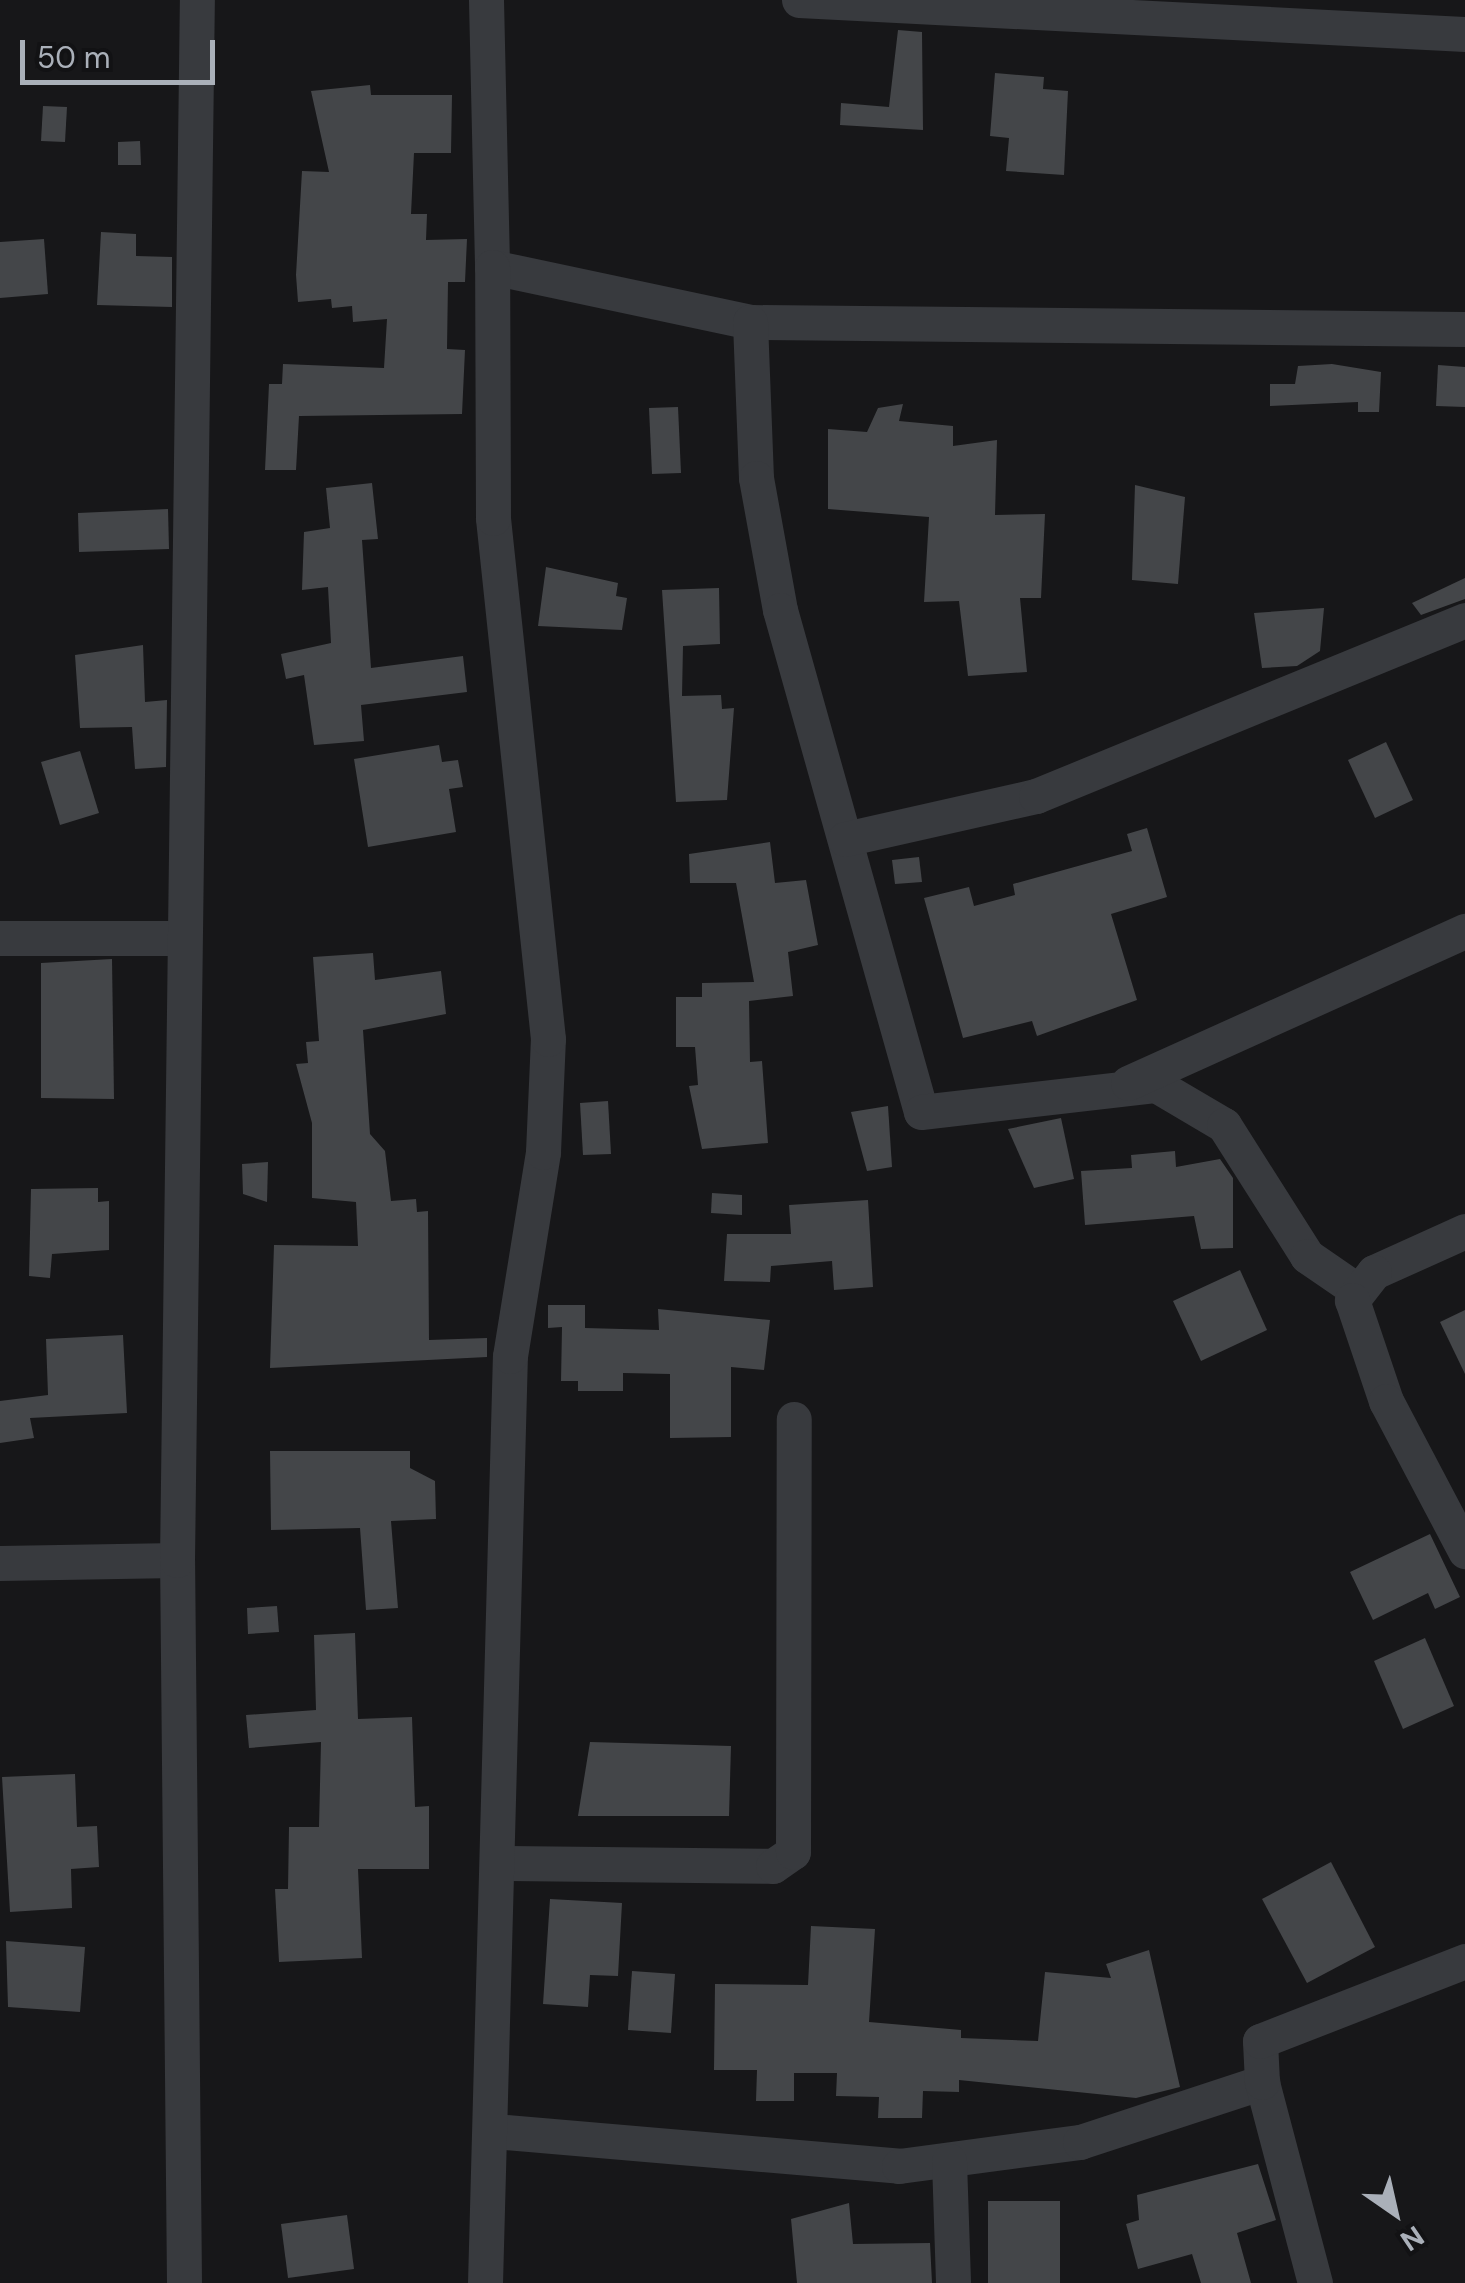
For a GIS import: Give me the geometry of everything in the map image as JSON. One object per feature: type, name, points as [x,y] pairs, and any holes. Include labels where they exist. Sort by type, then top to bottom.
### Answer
[{"type":"street","points":[[184,2283],[177,1560],[197,0]]},
{"type":"street","points":[[485,2283],[494,2131],[510,1356],[543,1152],[548,1040],[493,518],[486,0]]},
{"type":"street","points":[[799,0],[1465,34]]},
{"type":"street","points":[[492,267],[750,322],[1465,329]]},
{"type":"street","points":[[750,322],[756,478],[780,610],[920,1112],[1127,1084],[1156,1085],[1224,1125],[1307,1256],[1355,1289]]},
{"type":"street","points":[[845,839],[1036,796],[1465,620]]},
{"type":"street","points":[[1127,1084],[1465,931]]},
{"type":"street","points":[[0,938],[184,938]]},
{"type":"street","points":[[1355,1289],[1465,1231]]},
{"type":"street","points":[[1355,1289],[1354,1314],[1386,1401],[1465,1551]]},
{"type":"street","points":[[500,1863],[773,1866],[792,1852],[794,1419]]},
{"type":"street","points":[[0,1563],[177,1560]]},
{"type":"street","points":[[1315,2283],[1262,2082],[1260,2041],[1465,1960]]},
{"type":"street","points":[[494,2131],[848,2164],[948,2161],[1080,2142],[1262,2082]]},
{"type":"street","points":[[948,2161],[953,2283]]},
{"type":"building","points":[[898,30],[922,32],[923,130],[840,125],[841,103],[889,107]]},
{"type":"building","points":[[995,73],[1044,77],[1043,89],[1068,91],[1064,175],[1006,171],[1009,138],[990,136]]},
{"type":"building","points":[[370,85],[371,95],[452,95],[451,153],[414,153],[411,214],[427,214],[426,240],[467,239],[465,282],[448,282],[447,349],[465,350],[462,414],[299,416],[296,470],[265,470],[269,384],[282,384],[283,364],[384,368],[387,319],[353,322],[352,306],[332,308],[331,299],[298,302],[296,275],[302,171],[329,172],[311,91]]},
{"type":"building","points":[[43,106],[67,107],[65,142],[41,141]]},
{"type":"building","points":[[140,141],[141,165],[118,165],[118,142]]},
{"type":"building","points":[[101,232],[136,234],[136,256],[172,257],[172,307],[97,305]]},
{"type":"building","points":[[44,239],[48,294],[0,298],[0,242]]},
{"type":"building","points":[[1332,364],[1381,372],[1379,412],[1358,412],[1358,402],[1270,406],[1270,384],[1295,384],[1298,366]]},
{"type":"building","points":[[1438,365],[1465,367],[1465,407],[1436,406]]},
{"type":"building","points":[[903,404],[899,421],[953,426],[953,446],[997,440],[995,515],[1045,514],[1041,598],[1020,598],[1027,672],[968,676],[959,601],[924,602],[929,517],[828,509],[828,429],[867,432],[878,408]]},
{"type":"building","points":[[678,407],[681,473],[652,474],[649,408]]},
{"type":"building","points":[[372,483],[378,539],[362,540],[371,668],[463,656],[467,692],[361,705],[364,741],[314,745],[304,675],[286,679],[281,654],[331,643],[328,587],[302,590],[304,532],[330,528],[326,488]]},
{"type":"building","points":[[1135,485],[1185,497],[1178,584],[1132,580]]},
{"type":"building","points":[[168,509],[169,549],[79,552],[78,513]]},
{"type":"building","points":[[546,567],[618,583],[616,596],[627,598],[622,630],[538,626]]},
{"type":"building","points":[[1465,578],[1465,599],[1421,615],[1412,603]]},
{"type":"building","points":[[719,588],[720,644],[683,646],[682,696],[721,695],[722,709],[734,708],[727,800],[676,802],[662,590]]},
{"type":"building","points":[[1324,608],[1320,651],[1297,666],[1262,668],[1254,613]]},
{"type":"building","points":[[143,645],[145,702],[167,700],[166,767],[135,769],[132,727],[80,728],[75,655]]},
{"type":"building","points":[[1386,742],[1413,800],[1375,818],[1348,760]]},
{"type":"building","points":[[439,745],[442,762],[458,760],[463,787],[449,789],[456,832],[368,847],[354,759]]},
{"type":"building","points":[[80,751],[99,813],[60,825],[41,762]]},
{"type":"building","points":[[1147,828],[1167,897],[1111,914],[1137,1000],[1037,1036],[1032,1021],[963,1038],[924,898],[969,887],[974,906],[1015,895],[1013,884],[1132,851],[1127,834]]},
{"type":"building","points":[[770,842],[775,883],[806,880],[818,945],[788,952],[793,996],[749,1001],[750,1062],[762,1061],[768,1143],[702,1149],[689,1086],[698,1085],[695,1047],[676,1047],[676,997],[702,997],[702,983],[754,982],[736,883],[690,883],[689,854]]},
{"type":"building","points":[[919,857],[922,882],[895,884],[892,860]]},
{"type":"building","points":[[373,953],[375,980],[441,971],[446,1014],[363,1030],[370,1134],[385,1151],[391,1201],[416,1199],[417,1212],[428,1211],[429,1340],[487,1338],[487,1357],[270,1368],[274,1245],[358,1246],[356,1202],[312,1198],[312,1123],[296,1064],[308,1063],[306,1042],[319,1041],[313,957]]},
{"type":"building","points":[[112,959],[114,1099],[41,1098],[41,963]]},
{"type":"building","points":[[608,1101],[611,1154],[583,1155],[580,1103]]},
{"type":"building","points":[[888,1106],[892,1167],[867,1171],[851,1112]]},
{"type":"building","points":[[1061,1118],[1074,1179],[1034,1188],[1008,1129]]},
{"type":"building","points":[[1175,1151],[1176,1167],[1220,1159],[1233,1178],[1233,1248],[1201,1249],[1194,1216],[1085,1225],[1081,1171],[1132,1168],[1131,1155]]},
{"type":"building","points":[[268,1162],[267,1202],[243,1194],[242,1164]]},
{"type":"building","points":[[98,1188],[98,1202],[109,1201],[109,1250],[52,1254],[50,1278],[29,1276],[31,1189]]},
{"type":"building","points":[[712,1193],[742,1195],[742,1215],[711,1213]]},
{"type":"building","points":[[868,1200],[873,1287],[834,1290],[832,1261],[771,1266],[770,1282],[724,1281],[727,1234],[791,1234],[789,1205]]},
{"type":"building","points":[[1240,1270],[1267,1330],[1201,1361],[1173,1301]]},
{"type":"building","points":[[548,1305],[585,1305],[585,1328],[659,1330],[658,1309],[770,1320],[764,1370],[731,1367],[731,1437],[670,1438],[670,1374],[623,1373],[623,1391],[578,1391],[578,1381],[561,1381],[562,1327],[548,1328]]},
{"type":"building","points":[[1465,1310],[1465,1374],[1440,1322]]},
{"type":"building","points":[[123,1335],[127,1413],[30,1418],[34,1438],[0,1443],[0,1401],[48,1395],[46,1339]]},
{"type":"building","points":[[270,1451],[410,1451],[410,1468],[435,1481],[436,1519],[391,1521],[398,1608],[366,1610],[360,1528],[271,1530]]},
{"type":"building","points":[[1430,1534],[1460,1597],[1435,1609],[1428,1593],[1373,1620],[1350,1572]]},
{"type":"building","points":[[277,1606],[279,1632],[248,1634],[247,1608]]},
{"type":"building","points":[[355,1633],[358,1719],[412,1717],[415,1807],[429,1806],[429,1869],[358,1869],[362,1958],[279,1962],[275,1889],[288,1889],[289,1827],[319,1827],[321,1742],[249,1748],[246,1715],[316,1710],[314,1635]]},
{"type":"building","points":[[1425,1638],[1454,1706],[1403,1729],[1374,1661]]},
{"type":"building","points":[[590,1742],[731,1746],[729,1816],[578,1816]]},
{"type":"building","points":[[75,1774],[77,1827],[97,1826],[99,1867],[71,1869],[72,1908],[10,1912],[2,1777]]},
{"type":"building","points":[[1331,1862],[1375,1947],[1307,1983],[1262,1899]]},
{"type":"building","points":[[550,1899],[622,1903],[618,1976],[590,1975],[588,2007],[543,2004]]},
{"type":"building","points":[[811,1926],[875,1929],[869,2022],[961,2030],[961,2038],[1038,2041],[1045,1972],[1111,1978],[1106,1964],[1149,1950],[1180,2087],[1136,2098],[959,2080],[959,2092],[923,2091],[922,2118],[878,2118],[879,2097],[836,2096],[837,2073],[794,2073],[794,2101],[756,2101],[757,2070],[714,2070],[715,1984],[808,1985]]},
{"type":"building","points":[[6,1941],[85,1947],[80,2012],[8,2007]]},
{"type":"building","points":[[632,1971],[675,1974],[671,2033],[628,2030]]},
{"type":"building","points":[[1258,2164],[1276,2220],[1237,2233],[1251,2283],[1201,2283],[1192,2254],[1138,2269],[1126,2224],[1139,2220],[1137,2195]]},
{"type":"building","points":[[988,2201],[1060,2201],[1060,2283],[988,2283]]},
{"type":"building","points":[[849,2203],[853,2244],[930,2243],[932,2283],[797,2283],[791,2219]]},
{"type":"building","points":[[347,2215],[354,2269],[288,2278],[281,2224]]}]
